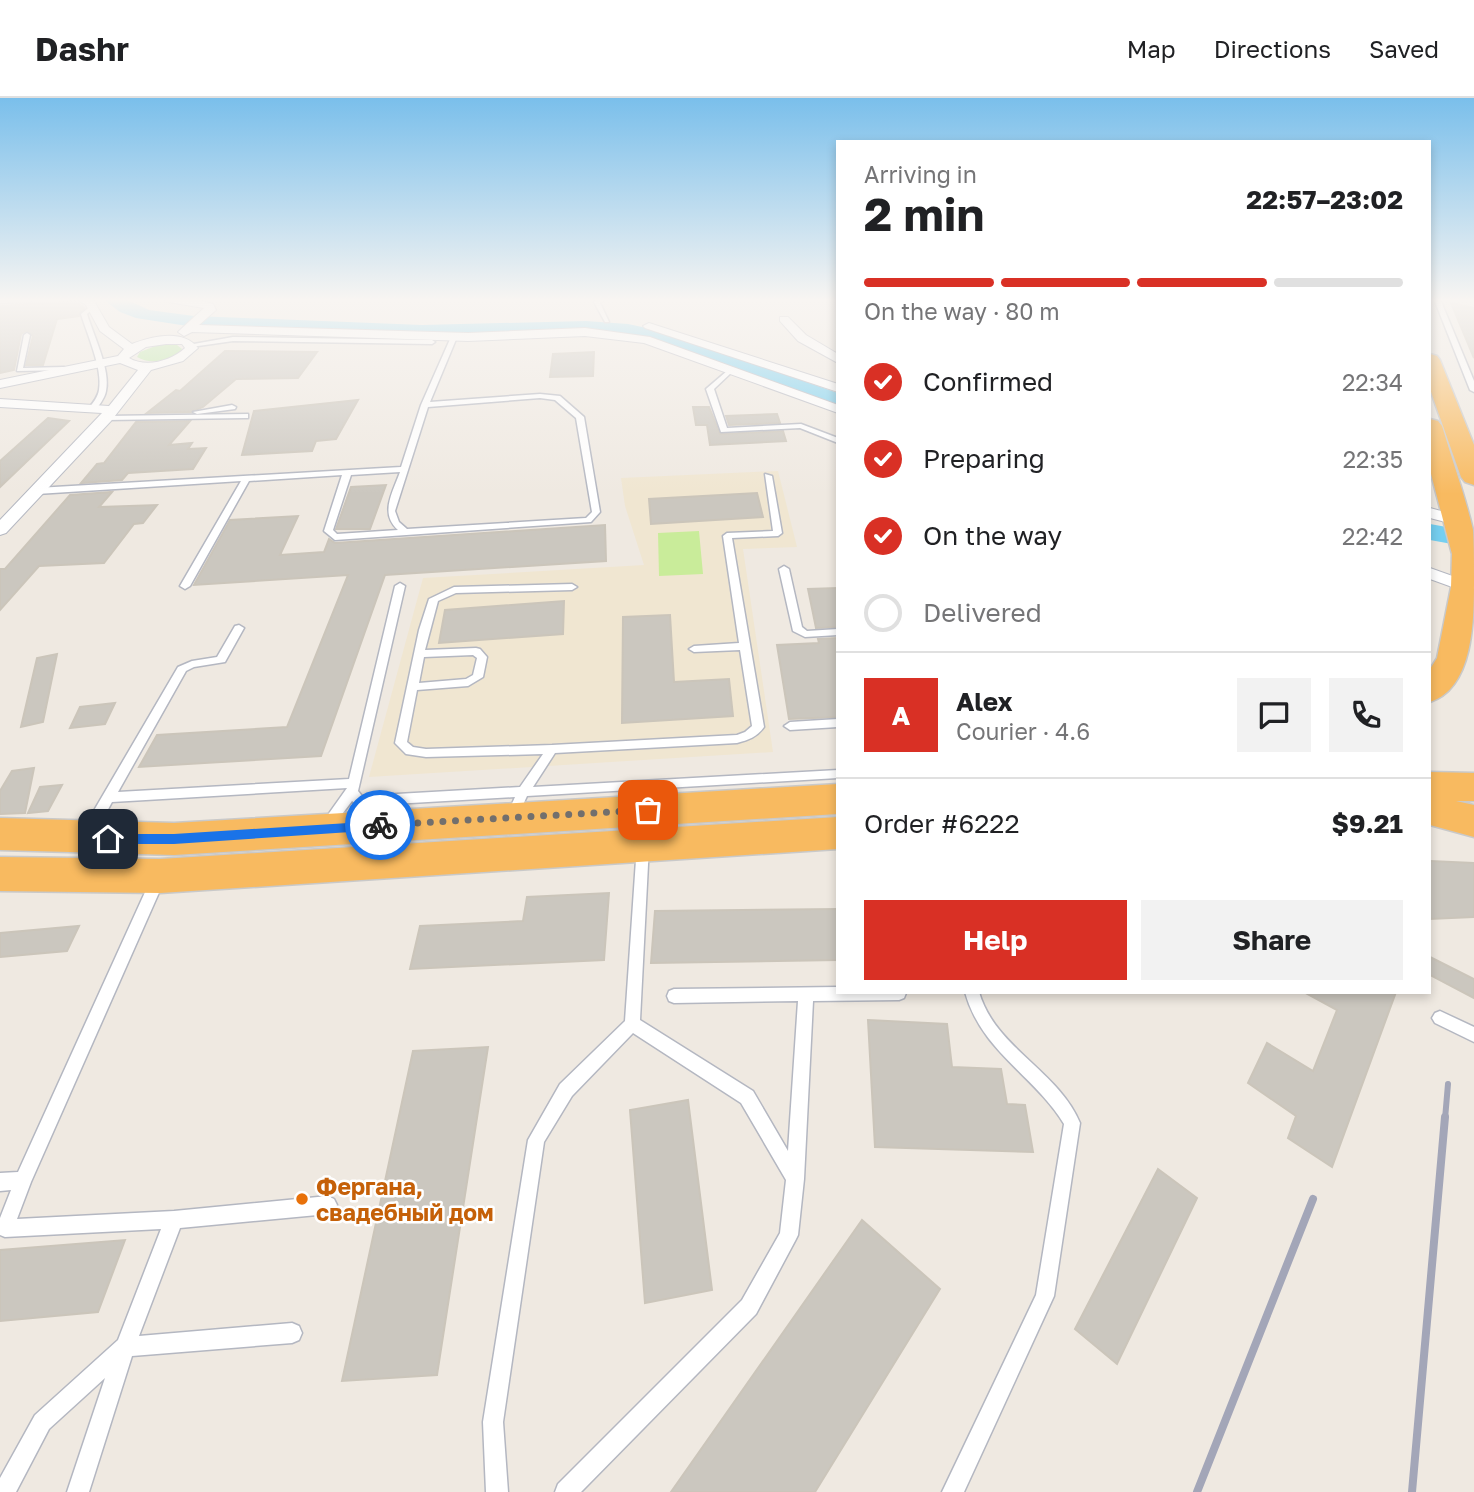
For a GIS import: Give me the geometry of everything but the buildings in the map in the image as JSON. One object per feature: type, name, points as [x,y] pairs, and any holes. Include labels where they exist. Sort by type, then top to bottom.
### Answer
[{"type":"highway","points":[[1432,364],[1474,477]]},
{"type":"highway","points":[[1431,429],[1466,554],[1470,592],[1453,658],[1431,690]]},
{"type":"highway","points":[[1431,786],[1474,787]]},
{"type":"highway","points":[[0,834],[86,839],[174,839],[323,829],[518,805],[836,799]]},
{"type":"highway","points":[[1431,808],[1474,811]]},
{"type":"highway","points":[[1431,808],[1474,821]]},
{"type":"highway","points":[[0,873],[160,876],[836,833]]},
{"type":"street","points":[[0,384],[98,364]]},
{"type":"street","points":[[130,364],[154,364]]},
{"type":"street","points":[[708,364],[836,408]]},
{"type":"street","points":[[763,364],[836,387]]},
{"type":"street","points":[[0,530],[109,414],[147,366]]},
{"type":"street","points":[[0,403],[92,409],[109,414]]},
{"type":"street","points":[[1431,513],[1457,520]]},
{"type":"street","points":[[1431,573],[1470,592]]},
{"type":"lane","points":[[20,364],[19,370],[71,369]]},
{"type":"lane","points":[[92,409],[103,393],[105,375],[98,364]]},
{"type":"lane","points":[[407,533],[395,523],[391,510],[402,470],[442,364]]},
{"type":"lane","points":[[1463,364],[1474,390]]},
{"type":"lane","points":[[729,372],[710,389],[723,430],[801,426],[836,440]]},
{"type":"lane","points":[[348,473],[328,531],[335,537],[588,520],[596,512],[580,417],[557,398],[540,396],[425,405]]},
{"type":"lane","points":[[162,419],[232,407]]},
{"type":"lane","points":[[109,414],[162,419],[244,416]]},
{"type":"lane","points":[[37,491],[402,470]]},
{"type":"lane","points":[[572,587],[446,592],[434,599],[419,654],[401,743],[410,751],[426,753],[737,739],[749,735],[758,727],[727,536],[778,533],[768,476]]},
{"type":"lane","points":[[185,586],[246,480]]},
{"type":"lane","points":[[784,569],[797,629],[805,634],[836,632]]},
{"type":"lane","points":[[323,829],[353,787],[400,586]]},
{"type":"lane","points":[[86,839],[182,669],[192,664],[220,660],[239,628]]},
{"type":"lane","points":[[694,649],[745,646]]},
{"type":"lane","points":[[413,687],[468,682],[478,677],[482,657],[476,650],[419,654]]},
{"type":"lane","points":[[790,726],[836,723]]},
{"type":"lane","points":[[518,805],[552,749]]},
{"type":"lane","points":[[353,787],[359,801],[518,805],[836,774]]},
{"type":"lane","points":[[109,797],[353,787]]},
{"type":"lane","points":[[497,1492],[493,1422],[537,1140],[566,1090],[632,1024],[643,845]]},
{"type":"lane","points":[[160,876],[23,1180],[5,1228],[174,1220],[328,1205]]},
{"type":"lane","points":[[566,1492],[749,1307],[789,1235],[806,994]]},
{"type":"lane","points":[[674,996],[836,994]]},
{"type":"lane","points":[[953,1492],[1045,1296],[1072,1123],[1053,1093],[988,1030],[974,1004],[972,994]]},
{"type":"lane","points":[[1440,1018],[1474,1035]]},
{"type":"lane","points":[[632,1024],[747,1097],[794,1178]]},
{"type":"lane","points":[[0,1182],[23,1180]]},
{"type":"lane","points":[[78,1492],[125,1347],[174,1220]]},
{"type":"lane","points":[[4,1492],[43,1422],[125,1347],[292,1333]]},
{"type":"shaded area","points":[[778,471],[797,547],[743,549],[773,752],[369,777],[423,578],[644,565],[625,506],[621,478]]},
{"type":"green space","points":[[699,531],[703,574],[659,576],[658,533]]},
{"type":"waterway","points":[[735,364],[836,399]]},
{"type":"waterway","points":[[1431,532],[1474,540]]},
{"type":"railway","points":[[1445,1119],[1448,1084]]},
{"type":"railway","points":[[1412,1492],[1445,1117]]},
{"type":"railway","points":[[1197,1492],[1313,1199]]},
{"type":"way so far","points":[[380,825],[648,810]]},
{"type":"place","name":"Фергана, свадебный дом","points":[[302,1199]]},
{"type":"route","points":[[108,839],[174,839],[380,825]]}]
